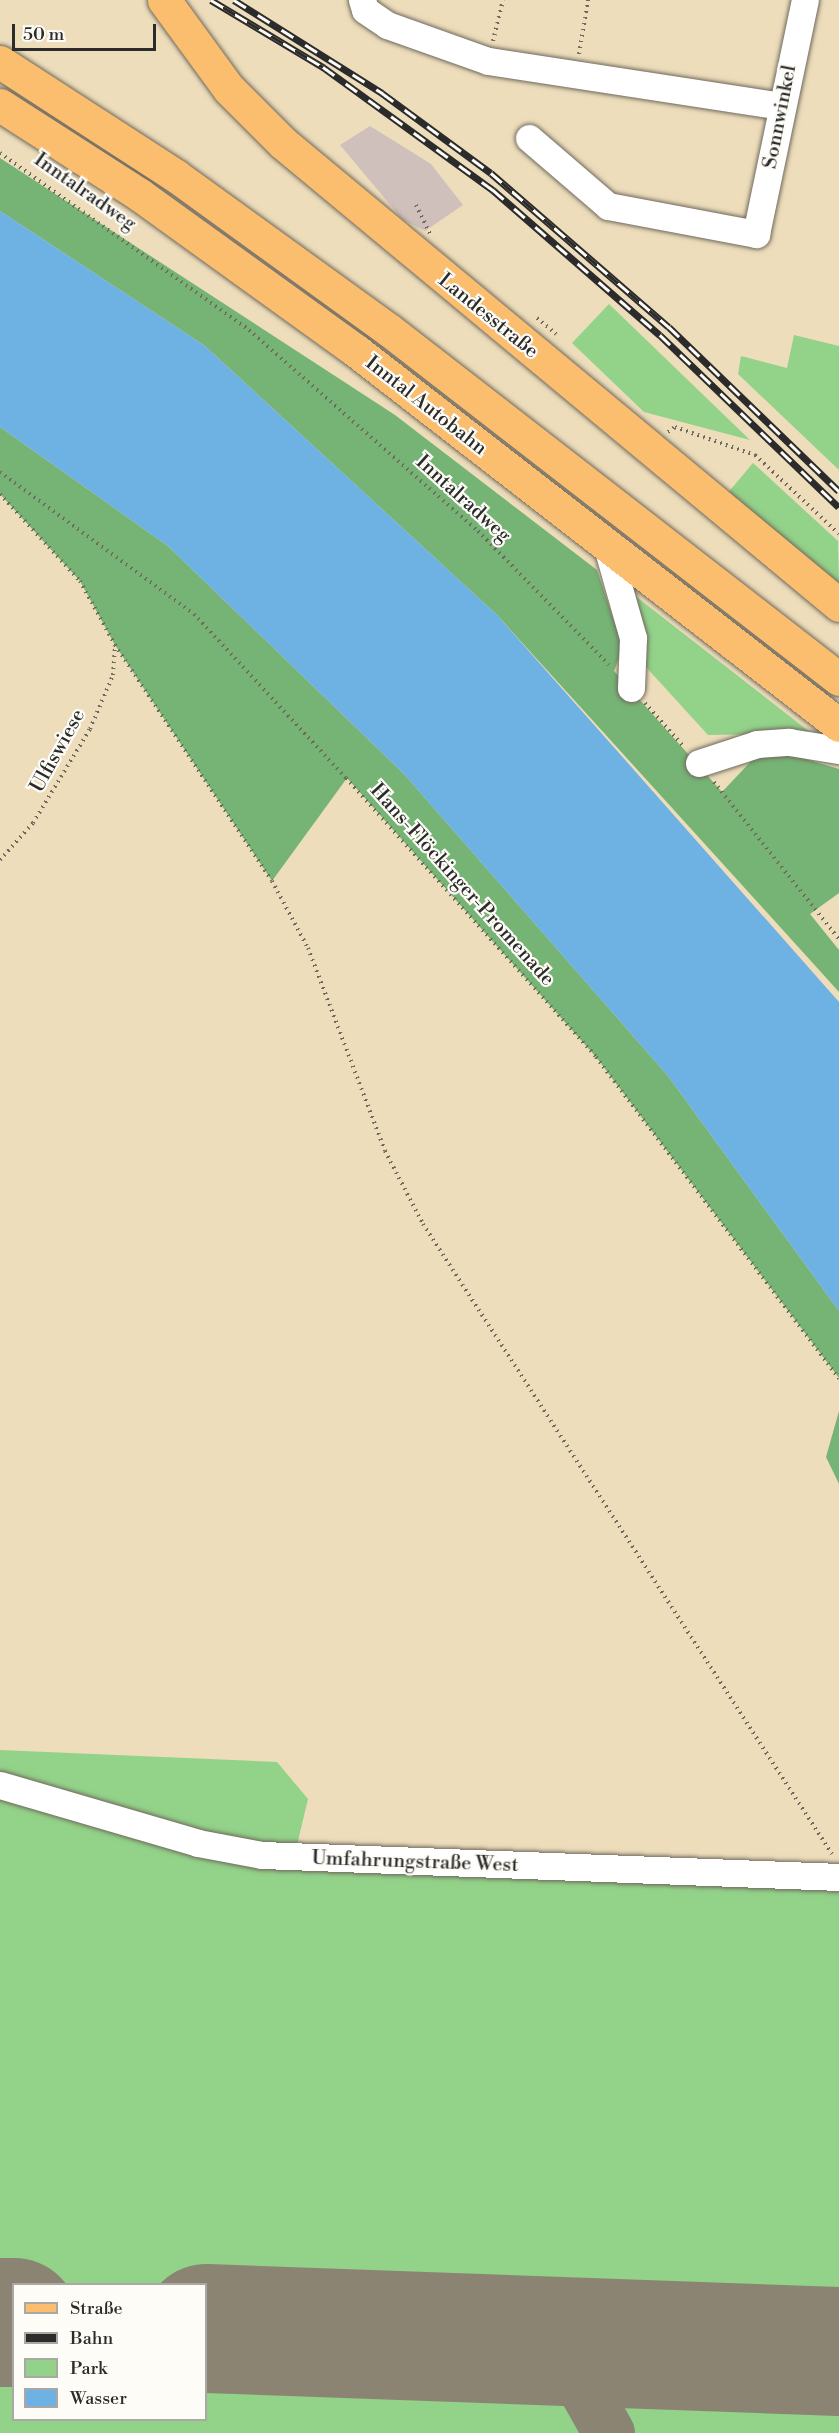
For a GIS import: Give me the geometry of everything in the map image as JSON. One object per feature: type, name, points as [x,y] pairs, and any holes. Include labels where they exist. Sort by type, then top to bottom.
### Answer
[{"type":"main road","name":"Landesstraße","points":[[164,0],[180,29],[229,89],[291,150],[839,604]]},
{"type":"main road","name":"Inntal Autobahn","points":[[0,62],[176,176],[389,330],[839,679]]},
{"type":"main road","name":"Inntal Autobahn","points":[[0,105],[140,195],[327,330],[839,725]]},
{"type":"street","points":[[362,0],[375,19],[434,45],[488,61],[781,106]]},
{"type":"street","name":"Sonnwinkel","points":[[529,138],[608,206],[756,234],[805,0]]},
{"type":"street","points":[[606,543],[633,638],[632,688]]},
{"type":"street","points":[[699,764],[757,744],[789,742],[839,750]]},
{"type":"street","name":"Umfahrungstraße West","points":[[0,1785],[198,1843],[284,1857],[839,1877]]},
{"type":"path","points":[[490,51],[503,0]]},
{"type":"path","points":[[575,75],[588,0]]},
{"type":"path","name":"Inntalradweg","points":[[0,153],[249,330],[478,531],[632,688],[699,764],[839,939]]},
{"type":"path","points":[[647,446],[675,427],[755,455],[839,534]]},
{"type":"path","name":"Hans-Flöckinger-Promenade","points":[[0,472],[194,614],[346,778],[596,1057],[839,1378]]},
{"type":"path","points":[[0,494],[80,581],[115,645],[295,920],[380,1141],[442,1258],[812,1826],[839,1858]]},
{"type":"path","name":"Ulfiswiese","points":[[0,860],[33,823],[90,729],[113,675],[115,645]]},
{"type":"shaded area","points":[[370,126],[431,164],[463,205],[425,231],[402,219],[340,145]]},
{"type":"green space","points":[[0,158],[395,415],[597,570],[623,648],[614,671],[722,792],[754,758],[792,755],[839,769],[839,893],[810,914],[839,950],[839,992],[497,615],[205,346],[0,211]]},
{"type":"green space","points":[[609,304],[750,440],[644,412],[572,343]]},
{"type":"green space","points":[[794,335],[839,346],[839,470],[738,374],[741,356],[787,368]]},
{"type":"green space","points":[[0,427],[168,546],[404,774],[668,1076],[839,1311],[839,1378],[596,1057],[347,778],[272,881],[115,645],[80,581],[0,494]]},
{"type":"green space","points":[[753,463],[838,541],[839,585],[726,495]]},
{"type":"green space","points":[[625,588],[820,740],[785,734],[708,735],[646,667],[643,634]]},
{"type":"green space","points":[[839,1411],[839,1484],[826,1457]]},
{"type":"green space","points":[[0,1750],[277,1762],[308,1799],[297,1845],[839,1867],[839,2433],[0,2433]]},
{"type":"water","points":[[0,211],[205,346],[497,615],[839,1002],[839,1311],[668,1076],[404,774],[168,546],[0,427]]},
{"type":"taxiway","points":[[0,2292],[12,2303]]},
{"type":"taxiway","points":[[773,2349],[839,2322]]},
{"type":"taxiway","points":[[556,2339],[609,2433]]},
{"type":"runway","points":[[0,2322],[12,2322]]},
{"type":"runway","points":[[207,2328],[839,2351]]},
{"type":"railway","points":[[211,0],[323,67],[493,190],[660,335],[839,507]]},
{"type":"railway","points":[[234,0],[382,93],[491,173],[669,327],[839,491]]}]
